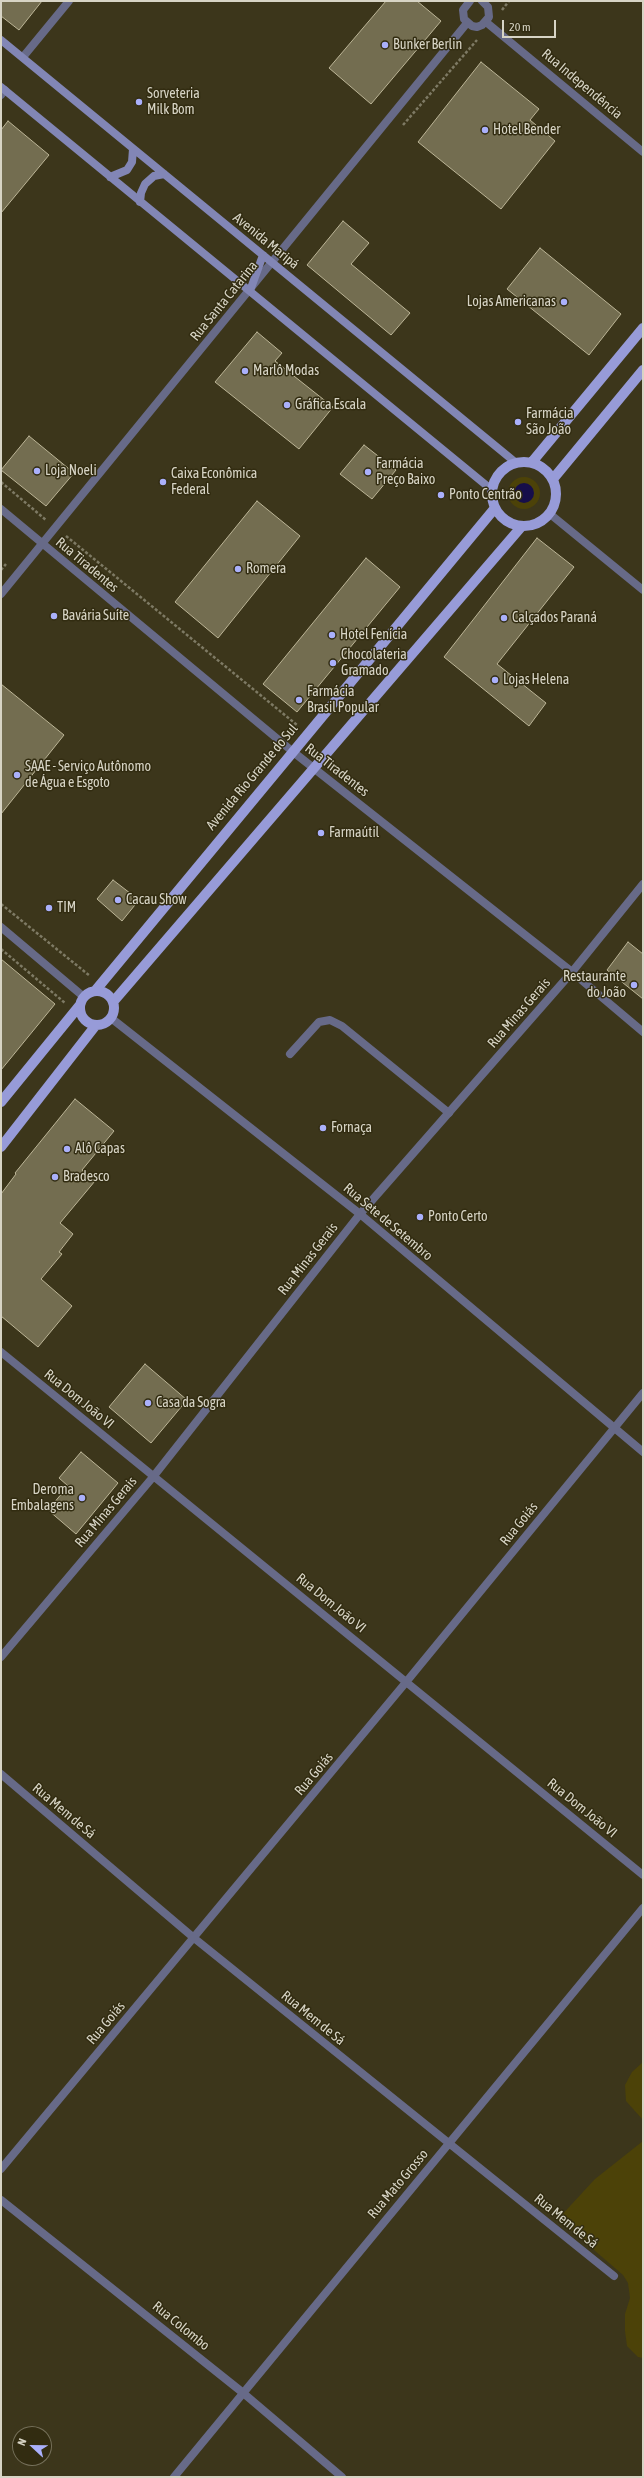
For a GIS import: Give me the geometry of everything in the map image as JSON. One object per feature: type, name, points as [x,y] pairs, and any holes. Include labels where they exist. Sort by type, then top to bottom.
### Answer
[{"type":"main road","name":"Avenida Maripá","points":[[1,40],[515,462]]},
{"type":"main road","points":[[2,91],[250,289],[492,490]]},
{"type":"main road","points":[[110,177],[127,170],[132,162],[133,149]]},
{"type":"main road","points":[[140,202],[141,193],[145,184],[154,176],[164,174]]},
{"type":"main road","points":[[250,289],[262,255]]},
{"type":"main road","points":[[532,462],[643,328]]},
{"type":"main road","points":[[553,479],[643,370]]},
{"type":"main road","points":[[515,462],[532,462],[547,470],[553,479],[557,500],[550,514],[537,524],[522,526],[511,523],[495,508],[492,490],[501,470],[515,462]]},
{"type":"main road","name":"Avenida Rio Grande do Sul","points":[[97,987],[495,508]]},
{"type":"main road","points":[[113,1002],[315,769],[522,526]]},
{"type":"main road","points":[[1,1102],[79,1004],[97,987],[106,993],[113,1002],[114,1013],[111,1018],[107,1022],[96,1025],[1,1147]]},
{"type":"main road","points":[[79,1004],[84,1019],[96,1025]]},
{"type":"street","points":[[23,57],[68,1]]},
{"type":"street","points":[[465,2],[462,14],[467,23],[477,27],[486,22],[489,12],[484,2]]},
{"type":"street","name":"Rua Independência","points":[[486,22],[643,152]]},
{"type":"street","name":"Rua Santa Catarina","points":[[1,594],[467,23]]},
{"type":"street","name":"Rua Tiradentes","points":[[1,509],[292,751],[572,972],[643,1032]]},
{"type":"street","points":[[550,514],[643,590]]},
{"type":"street","name":"Rua Minas Gerais","points":[[1,1657],[153,1477],[360,1214],[572,972],[643,884]]},
{"type":"street","points":[[1,927],[79,1004]]},
{"type":"street","name":"Rua Sete de Setembro","points":[[111,1018],[360,1214],[643,1452]]},
{"type":"street","points":[[290,1054],[319,1022],[330,1020],[342,1026],[449,1113]]},
{"type":"street","name":"Rua Dom João VI","points":[[1,1352],[643,1875]]},
{"type":"street","name":"Rua Goiás","points":[[1,2169],[407,1682],[643,1393]]},
{"type":"street","name":"Rua Mem de Sá","points":[[1,1774],[194,1938],[614,2276]]},
{"type":"street","name":"Rua Mato Grosso","points":[[174,2477],[242,2392],[643,1908]]},
{"type":"street","name":"Rua Colombo","points":[[1,2200],[242,2392],[342,2477]]},
{"type":"path","points":[[1,482],[307,733]]},
{"type":"path","points":[[1,904],[97,987]]},
{"type":"path","points":[[1,949],[79,1004]]},
{"type":"shaded area","points":[[521,477],[527,477],[537,484],[540,493],[539,499],[533,506],[527,509],[521,509],[511,502],[508,496],[508,490],[515,480]]},
{"type":"shaded area","points":[[524,483],[531,486],[534,493],[531,500],[524,503],[517,500],[514,493],[517,486]]},
{"type":"shaded area","points":[[643,2062],[643,2120],[626,2101],[625,2085],[632,2072]]},
{"type":"shaded area","points":[[643,2141],[643,2358],[638,2357],[627,2346],[625,2314],[630,2298],[628,2283],[623,2275],[558,2219],[595,2179]]},
{"type":"building","points":[[1,1],[42,1],[19,30],[1,16]]},
{"type":"building","name":"Bunker Berlin","points":[[386,1],[417,1],[441,21],[371,104],[329,68]]},
{"type":"building","name":"Hotel Bender","points":[[481,62],[539,109],[530,120],[555,141],[501,209],[418,142]]},
{"type":"building","points":[[8,121],[49,155],[1,213],[1,130]]},
{"type":"building","points":[[343,221],[369,243],[351,264],[410,313],[391,335],[307,265]]},
{"type":"building","name":"Lojas Americanas","points":[[540,248],[621,314],[589,355],[507,289]]},
{"type":"building","name":"Gráfica Escala","points":[[257,332],[282,353],[275,361],[333,407],[299,449],[215,382]]},
{"type":"building","name":"Loja Noeli","points":[[29,436],[74,473],[46,506],[1,470]]},
{"type":"building","name":"Farmácia Preço Baixo","points":[[364,445],[396,470],[372,499],[340,474]]},
{"type":"building","name":"Romera","points":[[257,501],[300,536],[218,638],[175,602]]},
{"type":"building","points":[[537,538],[574,567],[497,664],[546,703],[529,726],[444,657]]},
{"type":"building","name":"Hotel Fenícia","points":[[366,558],[400,587],[297,712],[263,684]]},
{"type":"building","name":"SAAE - Serviço Autônomo de Água e Esgoto","points":[[1,684],[64,735],[1,814]]},
{"type":"building","name":"Cacau Show","points":[[113,880],[139,900],[122,921],[97,899]]},
{"type":"building","name":"Restaurante do João","points":[[628,942],[643,954],[643,999],[607,970]]},
{"type":"building","points":[[1,959],[55,1004],[1,1070]]},
{"type":"building","points":[[75,1099],[114,1131],[82,1170],[95,1181],[60,1223],[73,1234],[59,1252],[62,1254],[41,1279],[72,1306],[38,1347],[1,1316],[1,1194],[16,1174],[15,1173]]},
{"type":"building","name":"Casa da Sogra","points":[[145,1364],[187,1400],[151,1443],[109,1407]]},
{"type":"building","name":"Deroma Embalagens","points":[[81,1452],[118,1483],[76,1534],[48,1510],[68,1486],[59,1478]]},
{"type":"place","name":"Bunker Berlin","points":[[385,45]]},
{"type":"place","name":"Sorveteria Milk Bom","points":[[139,102]]},
{"type":"place","name":"Hotel Bender","points":[[485,130]]},
{"type":"place","name":"Lojas Americanas","points":[[564,302]]},
{"type":"place","name":"Marlô Modas","points":[[245,371]]},
{"type":"place","name":"Gráfica Escala","points":[[287,405]]},
{"type":"place","name":"Farmácia São João","points":[[518,422]]},
{"type":"place","name":"Loja Noeli","points":[[37,471]]},
{"type":"place","name":"Farmácia Preço Baixo","points":[[368,472]]},
{"type":"place","name":"Caixa Econômica Federal","points":[[163,482]]},
{"type":"place","name":"Ponto Centrão","points":[[441,495]]},
{"type":"place","name":"Romera","points":[[238,569]]},
{"type":"place","name":"Bavária Suíte","points":[[54,616]]},
{"type":"place","name":"Calçados Paraná","points":[[504,618]]},
{"type":"place","name":"Hotel Fenícia","points":[[332,635]]},
{"type":"place","name":"Chocolateria Gramado","points":[[333,663]]},
{"type":"place","name":"Lojas Helena","points":[[495,680]]},
{"type":"place","name":"Farmácia Brasil Popular","points":[[299,700]]},
{"type":"place","name":"SAAE - Serviço Autônomo de Água e Esgoto","points":[[17,775]]},
{"type":"place","name":"Farmaútil","points":[[321,833]]},
{"type":"place","name":"Cacau Show","points":[[118,900]]},
{"type":"place","name":"TIM","points":[[49,908]]},
{"type":"place","name":"Restaurante do João","points":[[634,985]]},
{"type":"place","name":"Fornaça","points":[[323,1128]]},
{"type":"place","name":"Alô Capas","points":[[67,1149]]},
{"type":"place","name":"Bradesco","points":[[55,1177]]},
{"type":"place","name":"Ponto Certo","points":[[420,1217]]},
{"type":"place","name":"Casa da Sogra","points":[[148,1403]]},
{"type":"place","name":"Deroma Embalagens","points":[[82,1498]]}]
